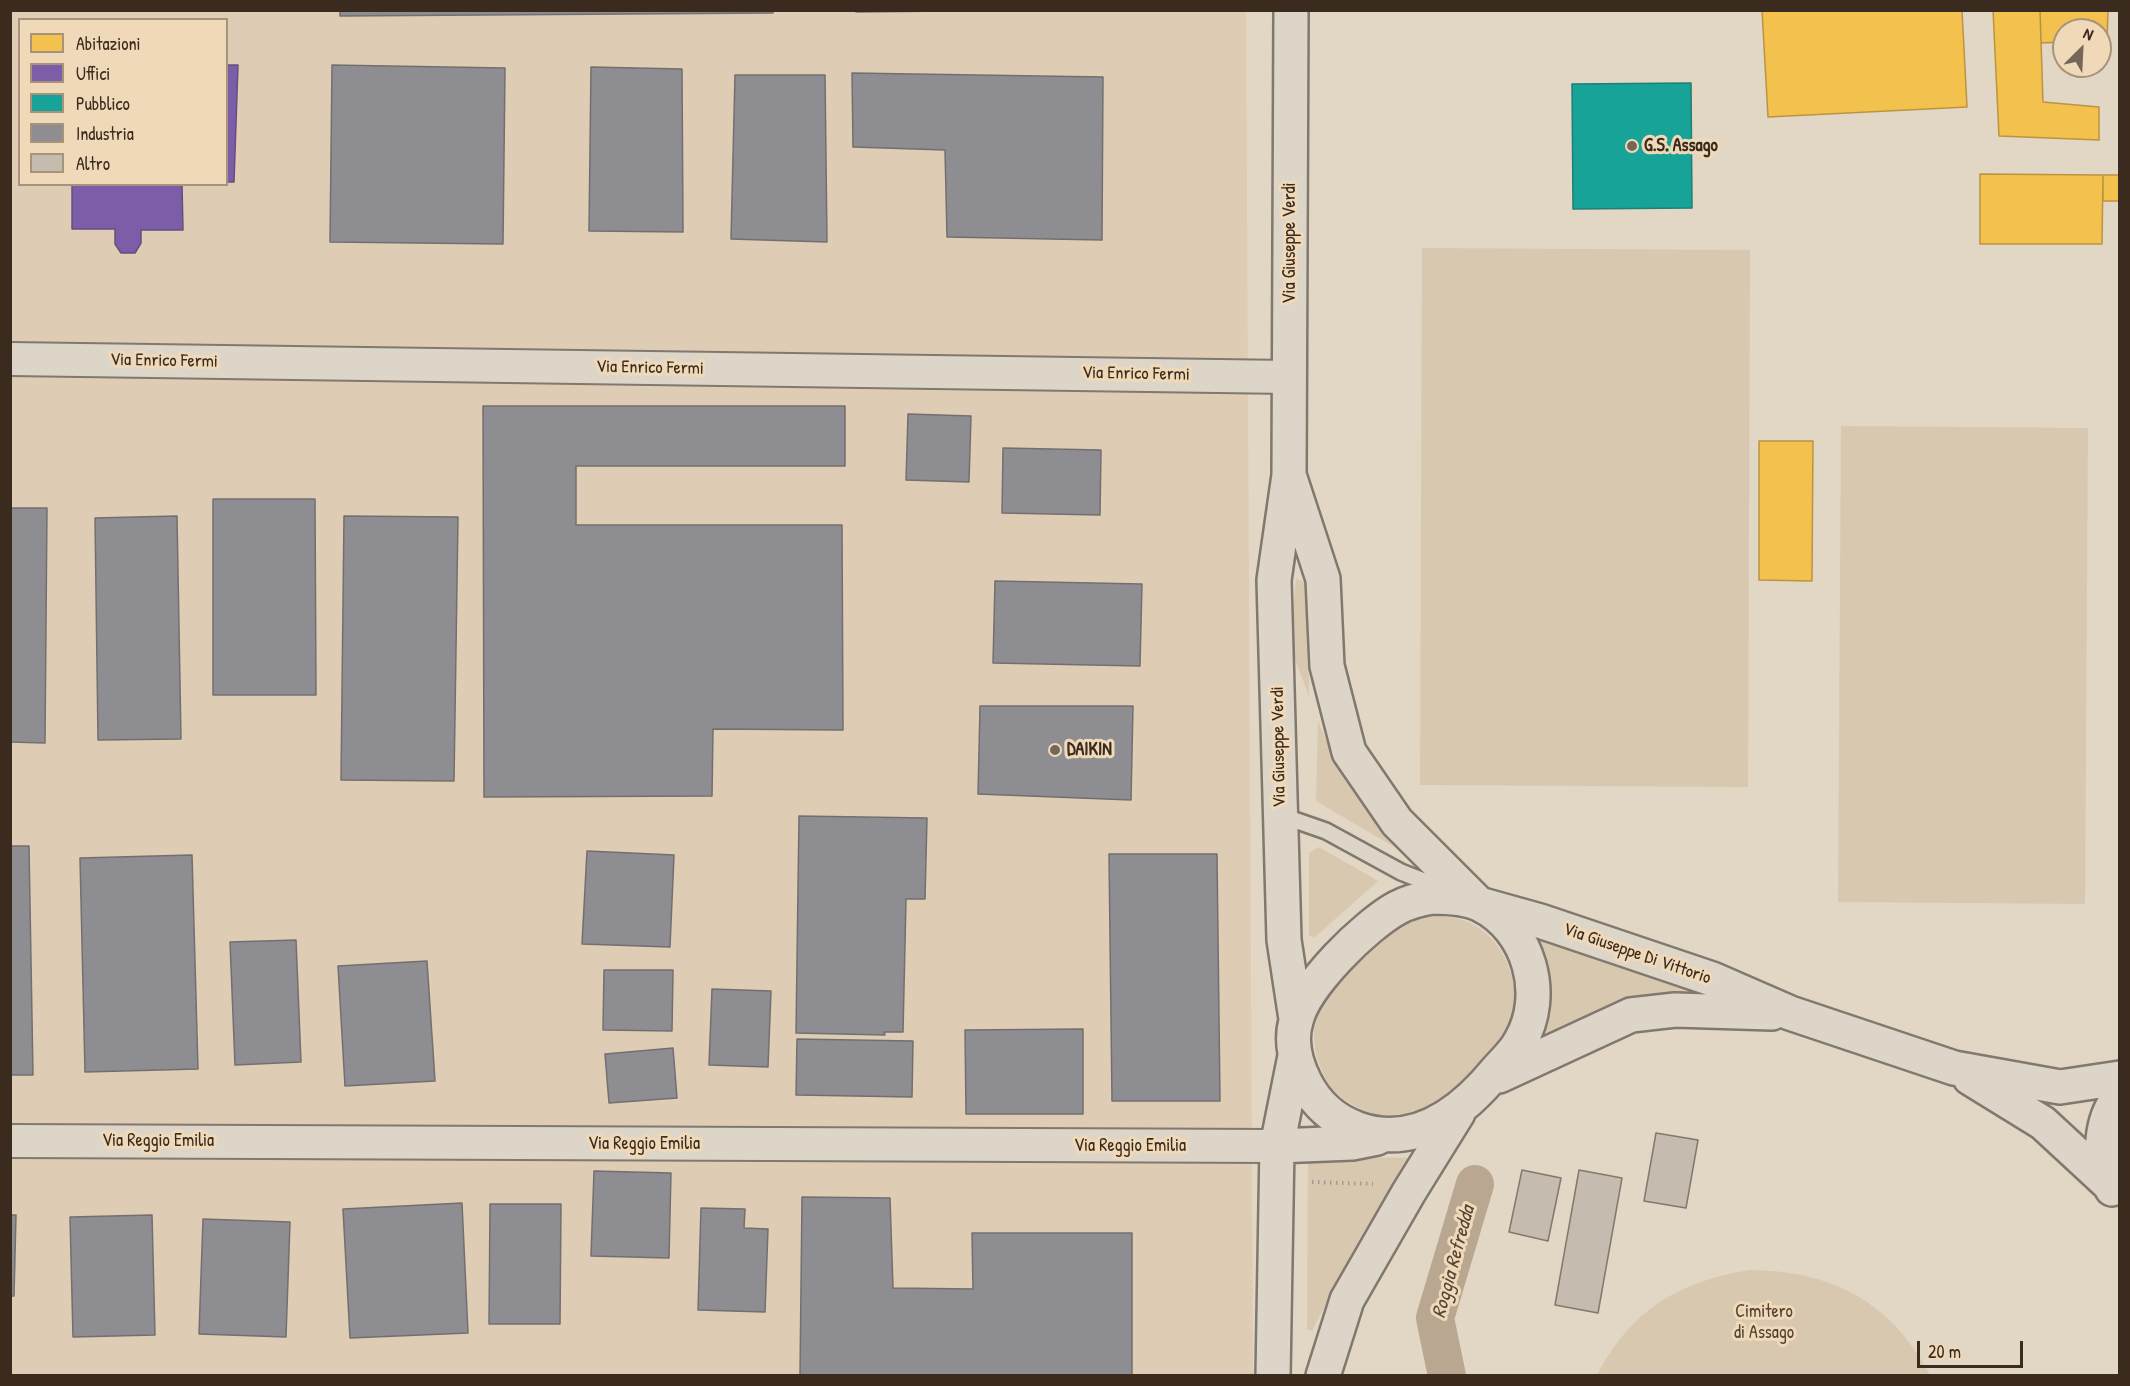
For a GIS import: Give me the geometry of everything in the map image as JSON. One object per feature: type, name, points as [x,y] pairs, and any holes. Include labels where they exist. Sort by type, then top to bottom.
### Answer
[{"type":"main road","name":"Via Giuseppe Verdi","points":[[1291,10],[1289,476],[1274,580],[1284,940],[1296,1019],[1295,1056]]},
{"type":"main road","name":"Via Giuseppe Verdi","points":[[1289,476],[1323,579],[1327,666],[1349,752],[1397,822],[1479,904],[1509,927],[1519,941],[1532,975],[1533,996],[1523,1036],[1487,1083]]},
{"type":"main road","name":"Via Giuseppe Di Vittorio","points":[[1296,1019],[1312,988],[1333,962],[1377,922],[1397,908],[1432,897],[1479,904],[1540,921],[1712,979],[1790,1013],[1954,1068],[2060,1086],[2120,1078]]},
{"type":"main road","name":"Via Giuseppe Di Vittorio","points":[[1487,1083],[1585,1034],[1631,1015],[1675,1010],[1790,1013]]},
{"type":"main road","points":[[1295,1056],[1310,1093],[1326,1111],[1348,1126],[1388,1136]]},
{"type":"main road","points":[[1273,1376],[1277,1146],[1295,1056]]},
{"type":"main road","name":"Via Giuseppe Di Vittorio","points":[[1954,1068],[2043,1123],[2115,1193]]},
{"type":"main road","points":[[1277,1146],[1352,1143],[1410,1134],[1431,1128],[1462,1106],[1487,1083]]},
{"type":"main road","points":[[2115,1193],[2103,1157],[2105,1128],[2120,1096]]},
{"type":"main road","points":[[1323,1376],[1347,1300],[1408,1192],[1462,1106]]},
{"type":"street","name":"Via Enrico Fermi","points":[[10,359],[1290,377]]},
{"type":"street","name":"Via Reggio Emilia","points":[[10,1141],[1277,1146]]},
{"type":"lane","points":[[1280,815],[1326,831],[1401,872],[1479,904]]},
{"type":"path","points":[[1308,1182],[1377,1184]]},
{"type":"shaded area","points":[[10,11],[1246,11],[1253,1375],[11,1375]]},
{"type":"green space","points":[[1422,248],[1750,250],[1748,787],[1420,785]]},
{"type":"green space","points":[[1841,426],[2088,428],[2085,904],[1838,902]]},
{"type":"green space","points":[[1296,579],[1308,583],[1309,696],[1290,646]]},
{"type":"green space","points":[[1318,721],[1345,776],[1367,808],[1408,855],[1316,801]]},
{"type":"green space","points":[[1319,847],[1378,881],[1315,937],[1309,936],[1309,853]]},
{"type":"green space","points":[[1441,916],[1463,920],[1479,928],[1492,939],[1502,953],[1513,985],[1512,1018],[1506,1034],[1493,1052],[1437,1104],[1420,1113],[1407,1116],[1382,1116],[1369,1112],[1346,1101],[1326,1081],[1315,1048],[1316,1018],[1329,993],[1385,935],[1410,921]]},
{"type":"green space","points":[[1524,928],[1701,989],[1698,993],[1650,999],[1610,1008],[1572,1024],[1530,1049]]},
{"type":"green space","points":[[1308,1156],[1414,1158],[1348,1260],[1312,1331],[1307,1329]]},
{"type":"green space","name":"Cimitero di Assago","points":[[1750,1270],[1808,1277],[1833,1284],[1856,1296],[1878,1310],[1897,1328],[1930,1375],[1597,1375],[1610,1352],[1625,1333],[1660,1302],[1701,1282]]},
{"type":"building: Abitazioni","points":[[1762,10],[1962,10],[1967,107],[1768,117]]},
{"type":"building: Abitazioni","points":[[1993,10],[2040,10],[2043,102],[2099,107],[2099,140],[1999,136]]},
{"type":"building: Abitazioni","points":[[2040,10],[2108,10],[2108,18],[2052,18],[2052,43],[2041,43]]},
{"type":"building: Abitazioni","points":[[1980,174],[2103,175],[2102,244],[1980,244]]},
{"type":"building: Abitazioni","points":[[2103,175],[2120,175],[2120,201],[2103,201]]},
{"type":"building: Abitazioni","points":[[1759,441],[1813,441],[1812,581],[1759,580]]},
{"type":"building: Uffici","points":[[228,65],[238,65],[234,182],[228,182]]},
{"type":"building: Uffici","points":[[72,186],[182,186],[183,230],[141,230],[141,243],[135,253],[121,253],[115,244],[115,229],[72,229]]},
{"type":"building: Pubblico","name":"G.S. Assago","points":[[1691,83],[1692,208],[1573,209],[1572,84]]},
{"type":"building: Industria","points":[[340,10],[773,10],[773,13],[340,16]]},
{"type":"building: Industria","points":[[856,10],[1040,10],[856,12]]},
{"type":"building: Industria","points":[[332,65],[505,68],[503,244],[330,242]]},
{"type":"building: Industria","points":[[591,67],[682,69],[683,232],[589,231]]},
{"type":"building: Industria","points":[[852,73],[1103,77],[1102,240],[947,237],[945,150],[853,147]]},
{"type":"building: Industria","points":[[735,75],[825,75],[827,242],[731,239]]},
{"type":"building: Industria","points":[[483,406],[845,406],[845,466],[576,466],[576,525],[842,525],[843,730],[713,729],[712,796],[484,797]]},
{"type":"building: Industria","points":[[908,414],[971,416],[969,482],[906,480]]},
{"type":"building: Industria","points":[[1003,448],[1101,450],[1100,515],[1002,513]]},
{"type":"building: Industria","points":[[213,499],[315,499],[316,695],[213,695]]},
{"type":"building: Industria","points":[[10,508],[47,508],[45,743],[10,742]]},
{"type":"building: Industria","points":[[177,516],[181,739],[98,740],[95,518]]},
{"type":"building: Industria","points":[[344,516],[458,517],[454,781],[341,780]]},
{"type":"building: Industria","points":[[995,581],[1142,584],[1140,666],[993,663]]},
{"type":"building: Industria","name":"DAIKIN","points":[[980,706],[1133,706],[1131,800],[978,794]]},
{"type":"building: Industria","points":[[799,816],[927,818],[925,899],[906,899],[903,1032],[884,1032],[885,1035],[796,1033]]},
{"type":"building: Industria","points":[[10,846],[29,846],[33,1075],[10,1075]]},
{"type":"building: Industria","points":[[587,851],[674,855],[670,947],[582,944]]},
{"type":"building: Industria","points":[[1109,854],[1217,854],[1220,1101],[1112,1101]]},
{"type":"building: Industria","points":[[192,855],[198,1069],[85,1072],[80,858]]},
{"type":"building: Industria","points":[[296,940],[301,1062],[235,1065],[230,942]]},
{"type":"building: Industria","points":[[427,961],[435,1081],[345,1086],[338,966]]},
{"type":"building: Industria","points":[[604,970],[673,970],[672,1031],[603,1030]]},
{"type":"building: Industria","points":[[712,989],[771,991],[768,1067],[709,1065]]},
{"type":"building: Industria","points":[[1083,1029],[1083,1114],[966,1114],[965,1030]]},
{"type":"building: Industria","points":[[797,1039],[913,1041],[912,1097],[796,1095]]},
{"type":"building: Industria","points":[[673,1048],[677,1098],[609,1103],[605,1054]]},
{"type":"building: Industria","points":[[594,1171],[671,1173],[669,1258],[591,1256]]},
{"type":"building: Industria","points":[[802,1197],[890,1198],[893,1288],[973,1289],[972,1233],[1132,1233],[1132,1376],[800,1376]]},
{"type":"building: Industria","points":[[462,1203],[468,1333],[350,1338],[343,1209]]},
{"type":"building: Industria","points":[[490,1204],[561,1204],[560,1324],[489,1324]]},
{"type":"building: Industria","points":[[701,1208],[745,1209],[744,1228],[768,1229],[765,1312],[698,1310]]},
{"type":"building: Industria","points":[[10,1215],[16,1215],[14,1296],[10,1296]]},
{"type":"building: Industria","points":[[152,1215],[155,1335],[73,1337],[70,1217]]},
{"type":"building: Industria","points":[[203,1219],[290,1222],[286,1337],[199,1334]]},
{"type":"building: Altro","points":[[1656,1133],[1698,1140],[1686,1208],[1644,1201]]},
{"type":"building: Altro","points":[[1522,1170],[1561,1178],[1548,1241],[1509,1232]]},
{"type":"building: Altro","points":[[1579,1170],[1622,1178],[1598,1313],[1555,1305]]},
{"type":"waterway","name":"Roggia Refredda","points":[[1447,1376],[1435,1318],[1475,1184]]},
{"type":"place","name":"G.S. Assago","points":[[1632,146]]},
{"type":"place","name":"DAIKIN","points":[[1055,750]]}]
